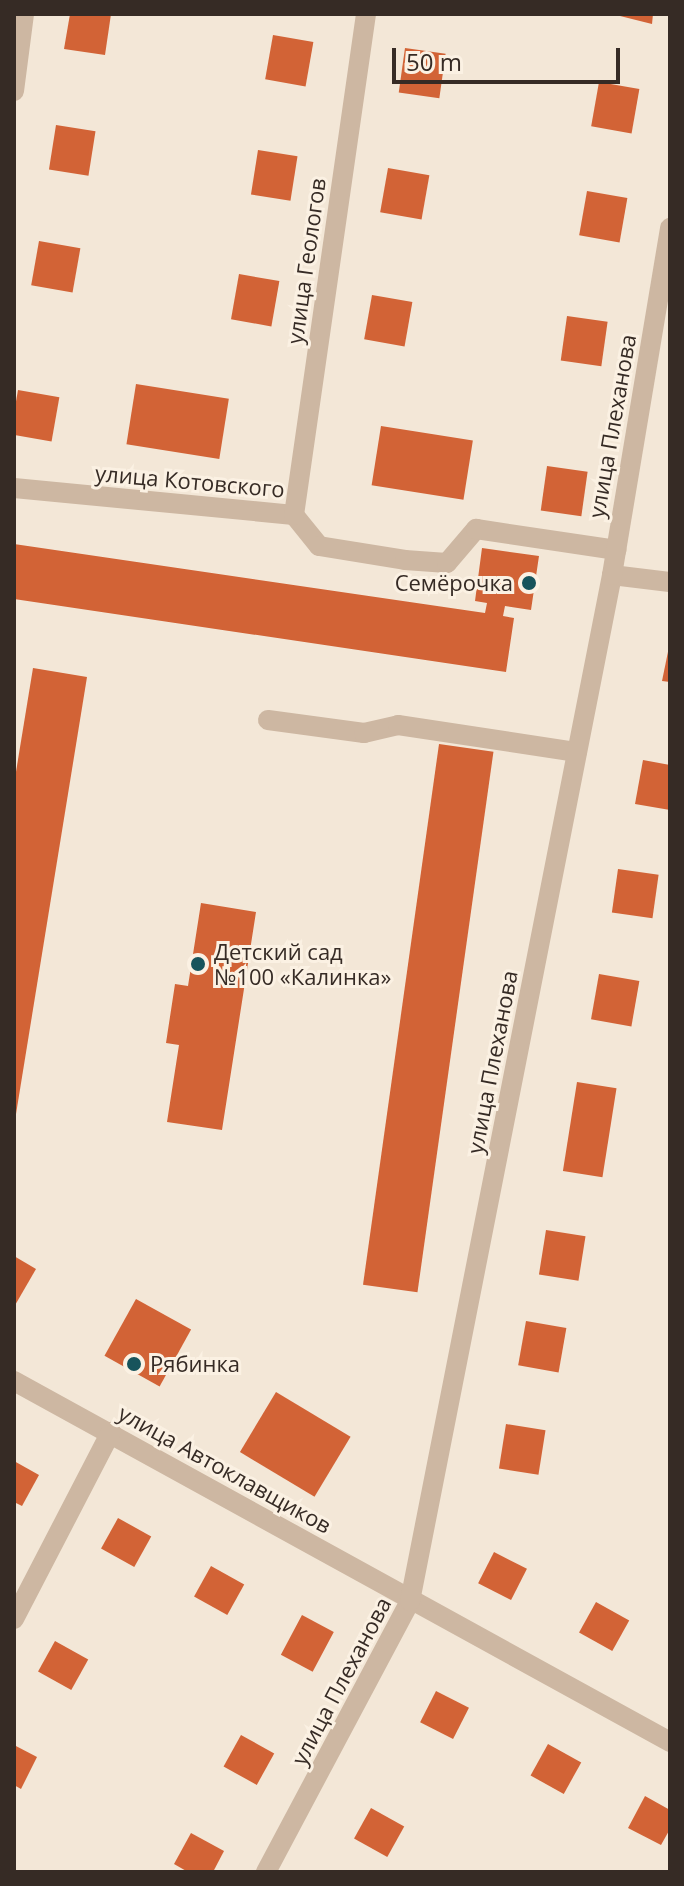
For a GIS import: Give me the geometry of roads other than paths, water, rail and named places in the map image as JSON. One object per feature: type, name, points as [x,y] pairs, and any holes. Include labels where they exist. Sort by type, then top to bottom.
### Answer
[{"type":"street","points":[[14,91],[24,14]]},
{"type":"street","name":"улица Геологов","points":[[294,515],[366,14]]},
{"type":"street","name":"улица Плеханова","points":[[266,1872],[410,1601],[612,575],[670,228]]},
{"type":"street","name":"улица Котовского","points":[[14,488],[294,515],[319,546],[405,560],[447,563],[476,529],[616,550]]},
{"type":"street","points":[[612,575],[670,582]]},
{"type":"street","points":[[268,720],[364,733],[398,725],[577,752]]},
{"type":"street","name":"улица Автоклавщиков","points":[[14,1381],[670,1742]]},
{"type":"street","points":[[14,1619],[111,1432]]},
{"type":"place","name":"Семёрочка","points":[[529,583]]},
{"type":"place","name":"Детский сад №100 «Калинка»","points":[[198,964]]},
{"type":"place","name":"Рябинка","points":[[134,1364]]}]
